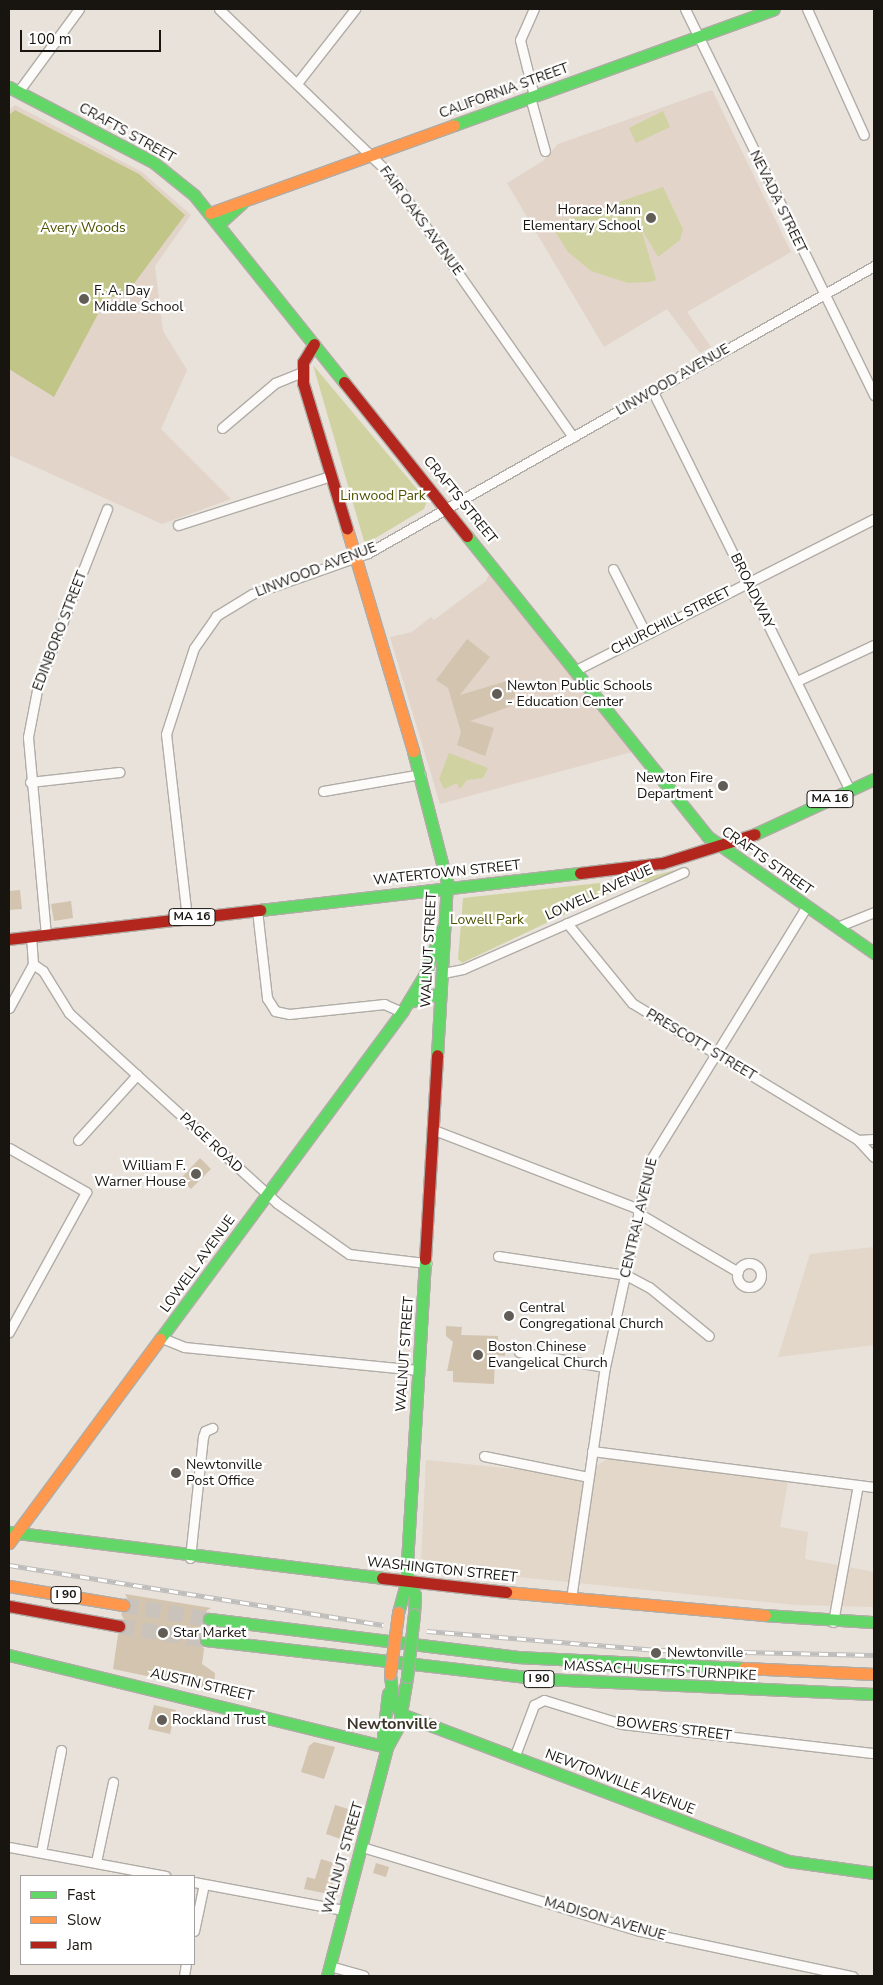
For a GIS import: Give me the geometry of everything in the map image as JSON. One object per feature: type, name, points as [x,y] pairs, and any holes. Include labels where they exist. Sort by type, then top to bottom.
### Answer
[{"type":"main road","name":"CALIFORNIA STREET","points":[[210,213],[774,9]]},
{"type":"main road","name":"CRAFTS STREET","points":[[14,90],[154,162],[210,213],[720,848],[874,952]]},
{"type":"main road","name":"CALIFORNIA STREET","points":[[219,224],[245,201]]},
{"type":"main road","points":[[302,372],[314,344]]},
{"type":"main road","name":"WALNUT STREET","points":[[302,372],[331,476],[421,774],[448,888],[407,1580],[398,1612],[383,1730],[387,1747]]},
{"type":"main road","name":"WATERTOWN STREET","points":[[9,939],[662,863],[720,848],[874,779]]},
{"type":"main road","name":"LOWELL AVENUE","points":[[9,1543],[13,1533],[162,1338],[406,1007],[427,970],[446,917]]},
{"type":"main road","points":[[406,1007],[442,993]]},
{"type":"main road","name":"WASHINGTON STREET","points":[[13,1533],[190,1558],[571,1599],[833,1622],[874,1622]]},
{"type":"main road","name":"WALNUT STREET","points":[[328,1971],[387,1747],[401,1714],[407,1677],[415,1595],[407,1580]]},
{"type":"main road","name":"I 90","points":[[9,1586],[123,1605]]},
{"type":"main road","name":"I 90","points":[[9,1606],[119,1626]]},
{"type":"main road","name":"MASSACHUSETTS TURNPIKE","points":[[209,1619],[508,1656],[699,1669],[874,1674]]},
{"type":"main road","name":"MASSACHUSETTS TURNPIKE","points":[[206,1640],[544,1679],[874,1694]]},
{"type":"main road","name":"AUSTIN STREET","points":[[9,1655],[387,1747]]},
{"type":"main road","points":[[390,1674],[392,1702],[401,1714]]},
{"type":"main road","name":"NEWTONVILLE AVENUE","points":[[401,1714],[788,1861],[874,1873]]},
{"type":"street","points":[[14,90],[79,9]]},
{"type":"street","name":"FAIR OAKS AVENUE","points":[[219,9],[298,82],[372,155],[573,437]]},
{"type":"street","points":[[298,82],[355,9]]},
{"type":"street","points":[[534,9],[520,40],[545,151]]},
{"type":"street","name":"NEVADA STREET","points":[[685,9],[696,37],[874,395]]},
{"type":"street","points":[[807,9],[864,135]]},
{"type":"street","name":"LINWOOD AVENUE","points":[[188,918],[166,746],[171,708],[196,643],[212,620],[240,599],[356,558],[654,392],[874,266]]},
{"type":"street","points":[[222,428],[275,383],[302,372]]},
{"type":"street","name":"BROADWAY","points":[[654,392],[850,790]]},
{"type":"street","points":[[178,526],[331,476]]},
{"type":"street","name":"EDINBORO STREET","points":[[46,934],[30,782],[28,744],[36,691],[107,509]]},
{"type":"street","name":"CHURCHILL STREET","points":[[576,670],[874,519]]},
{"type":"street","points":[[613,569],[646,634]]},
{"type":"street","points":[[797,681],[874,645]]},
{"type":"street","points":[[30,782],[118,772]]},
{"type":"street","points":[[322,791],[421,774]]},
{"type":"street","name":"LOWELL AVENUE","points":[[443,973],[463,969],[684,872]]},
{"type":"street","name":"CENTRAL AVENUE","points":[[571,1599],[605,1367],[639,1211],[654,1153],[806,906]]},
{"type":"street","points":[[257,910],[267,998],[275,1011],[290,1014],[384,1004],[406,1007]]},
{"type":"street","points":[[837,928],[874,912]]},
{"type":"street","name":"PRESCOTT STREET","points":[[567,923],[625,997],[858,1140],[874,1157]]},
{"type":"street","points":[[9,1008],[33,964],[31,936]]},
{"type":"street","name":"PAGE ROAD","points":[[33,964],[43,971],[65,1008],[268,1195],[349,1254],[426,1263]]},
{"type":"street","points":[[78,1140],[137,1075]]},
{"type":"street","points":[[434,1130],[639,1211],[738,1272]]},
{"type":"street","points":[[858,1140],[874,1139]]},
{"type":"street","points":[[9,1148],[86,1192],[9,1332]]},
{"type":"street","points":[[498,1256],[626,1275],[649,1287],[709,1336]]},
{"type":"street","points":[[162,1338],[184,1347],[418,1370]]},
{"type":"street","points":[[519,1352],[605,1367]]},
{"type":"street","points":[[190,1558],[203,1437],[205,1431],[212,1428]]},
{"type":"street","points":[[592,1451],[874,1487]]},
{"type":"street","points":[[484,1456],[588,1477]]},
{"type":"street","points":[[833,1622],[858,1485]]},
{"type":"street","name":"BOWERS STREET","points":[[514,1758],[534,1705],[544,1700],[622,1724],[874,1753]]},
{"type":"street","points":[[41,1852],[60,1750]]},
{"type":"street","points":[[96,1862],[113,1782]]},
{"type":"street","points":[[9,1847],[161,1875]]},
{"type":"street","name":"MADISON AVENUE","points":[[362,1847],[640,1931],[852,1976]]},
{"type":"street","points":[[195,1882],[343,1910]]},
{"type":"street","points":[[195,1925],[204,1884]]},
{"type":"street","points":[[328,1971],[364,1976]]},
{"type":"shaded area","name":"Horace Mann Elementary School","points":[[712,90],[791,252],[687,312],[711,347],[700,353],[667,309],[604,347],[507,183],[543,161],[558,144]]},
{"type":"shaded area","name":"F. A. Day Middle School","points":[[15,105],[142,172],[191,215],[155,266],[163,331],[187,370],[161,429],[231,499],[162,524],[9,455],[9,110]]},
{"type":"shaded area","name":"Newton Public Schools - Education Center","points":[[490,572],[632,752],[440,804],[390,637],[412,632],[431,617],[434,620],[486,581]]},
{"type":"shaded area","points":[[874,1247],[874,1345],[778,1357],[810,1254]]},
{"type":"shaded area","points":[[608,1458],[788,1482],[780,1527],[808,1532],[805,1559],[874,1572],[874,1607],[796,1605],[430,1568],[421,1561],[426,1460],[583,1476]]},
{"type":"green space","name":"Avery Woods","points":[[15,110],[139,174],[185,215],[127,293],[106,299],[54,397],[9,369],[9,115]]},
{"type":"green space","points":[[663,111],[670,127],[636,143],[629,128]]},
{"type":"green space","points":[[663,187],[683,229],[680,240],[658,257],[641,228],[656,280],[628,283],[591,271],[568,252],[551,225]]},
{"type":"green space","name":"Linwood Park","points":[[313,365],[427,501],[424,509],[369,542],[364,541]]},
{"type":"green space","points":[[449,753],[488,768],[483,778],[467,780],[460,789],[457,783],[444,789],[439,779]]},
{"type":"green space","name":"Lowell Park","points":[[679,869],[648,882],[633,882],[462,963],[458,959],[463,898],[645,878]]},
{"type":"building","name":"Newton Public Schools - Education Center","points":[[467,639],[490,657],[460,695],[507,681],[517,696],[512,698],[514,705],[470,721],[494,728],[485,756],[457,745],[461,732],[448,688],[436,680]]},
{"type":"building","points":[[20,890],[22,909],[9,910],[9,891]]},
{"type":"building","points":[[71,901],[73,918],[54,921],[51,904]]},
{"type":"building","name":"William F. Warner House","points":[[200,1158],[211,1169],[191,1189],[180,1179]]},
{"type":"building","name":"Boston Chinese Evangelical Church","points":[[446,1326],[462,1327],[461,1335],[498,1336],[498,1344],[505,1344],[505,1356],[495,1355],[494,1384],[453,1382],[453,1371],[447,1371],[453,1342],[446,1336]]},
{"type":"building","name":"Star Market","points":[[125,1594],[211,1608],[201,1614],[200,1622],[207,1631],[197,1639],[204,1649],[202,1664],[215,1673],[214,1690],[113,1669],[118,1635],[128,1627],[121,1614],[132,1606]]},
{"type":"building","name":"Rockland Trust","points":[[154,1705],[176,1710],[170,1734],[148,1729]]},
{"type":"building","points":[[314,1742],[335,1747],[324,1779],[301,1772],[309,1746]]},
{"type":"building","points":[[335,1805],[355,1811],[347,1841],[326,1834]]},
{"type":"building","points":[[321,1859],[340,1865],[329,1894],[304,1889],[307,1877],[315,1879]]},
{"type":"building","points":[[376,1863],[389,1867],[386,1877],[373,1873]]},
{"type":"tunnel","points":[[123,1605],[209,1619]]},
{"type":"tunnel","points":[[119,1626],[206,1640]]},
{"type":"railway","points":[[9,1565],[383,1625]]},
{"type":"railway","points":[[427,1631],[657,1650],[874,1655]]},
{"type":"traffic: fast","points":[[454,125],[774,9]]},
{"type":"traffic: fast","points":[[9,87],[153,162],[194,195],[344,382]]},
{"type":"traffic: fast","points":[[219,224],[242,203]]},
{"type":"traffic: fast","points":[[467,536],[707,836],[874,953]]},
{"type":"traffic: fast","points":[[413,751],[447,882],[437,1055]]},
{"type":"traffic: fast","points":[[755,834],[874,779]]},
{"type":"traffic: fast","points":[[260,910],[580,873]]},
{"type":"traffic: fast","points":[[160,1339],[402,1012],[425,974],[442,929]]},
{"type":"traffic: fast","points":[[409,1002],[441,993]]},
{"type":"traffic: fast","points":[[414,1614],[415,1595],[407,1580],[407,1563],[425,1259]]},
{"type":"traffic: fast","points":[[9,1532],[382,1578]]},
{"type":"traffic: fast","points":[[398,1613],[407,1580]]},
{"type":"traffic: fast","points":[[407,1677],[414,1614]]},
{"type":"traffic: fast","points":[[765,1615],[874,1622]]},
{"type":"traffic: fast","points":[[209,1619],[517,1657],[744,1668]]},
{"type":"traffic: fast","points":[[206,1640],[544,1679],[874,1694]]},
{"type":"traffic: fast","points":[[9,1655],[387,1747]]},
{"type":"traffic: fast","points":[[390,1674],[393,1702],[401,1714],[788,1861],[874,1873]]},
{"type":"traffic: fast","points":[[327,1976],[387,1747],[399,1725],[407,1677]]},
{"type":"traffic: fast","points":[[387,1747],[383,1736],[388,1693]]},
{"type":"traffic: slow","points":[[210,213],[454,125]]},
{"type":"traffic: slow","points":[[347,529],[413,751]]},
{"type":"traffic: slow","points":[[9,1543],[160,1339]]},
{"type":"traffic: slow","points":[[9,1586],[123,1605]]},
{"type":"traffic: slow","points":[[506,1592],[765,1615]]},
{"type":"traffic: slow","points":[[390,1674],[398,1613]]},
{"type":"traffic: slow","points":[[744,1668],[874,1674]]},
{"type":"traffic: jam","points":[[314,344],[303,362],[303,383],[347,529]]},
{"type":"traffic: jam","points":[[344,382],[467,536]]},
{"type":"traffic: jam","points":[[580,873],[662,863],[755,834]]},
{"type":"traffic: jam","points":[[9,939],[260,910]]},
{"type":"traffic: jam","points":[[425,1259],[437,1055]]},
{"type":"traffic: jam","points":[[382,1578],[506,1592]]},
{"type":"traffic: jam","points":[[9,1606],[119,1626]]},
{"type":"place","name":"Horace Mann Elementary School","points":[[651,218]]},
{"type":"place","name":"F. A. Day Middle School","points":[[84,299]]},
{"type":"place","name":"Newton Public Schools - Education Center","points":[[497,694]]},
{"type":"place","name":"Newton Fire Department","points":[[723,786]]},
{"type":"place","name":"William F. Warner House","points":[[196,1174]]},
{"type":"place","name":"Central Congregational Church","points":[[509,1316]]},
{"type":"place","name":"Boston Chinese Evangelical Church","points":[[478,1355]]},
{"type":"place","name":"Newtonville Post Office","points":[[176,1473]]},
{"type":"place","name":"Star Market","points":[[163,1633]]},
{"type":"place","name":"Newtonville","points":[[656,1653]]},
{"type":"place","name":"Rockland Trust","points":[[162,1720]]},
{"type":"district","name":"Newtonville","points":[[392,1724]]}]
